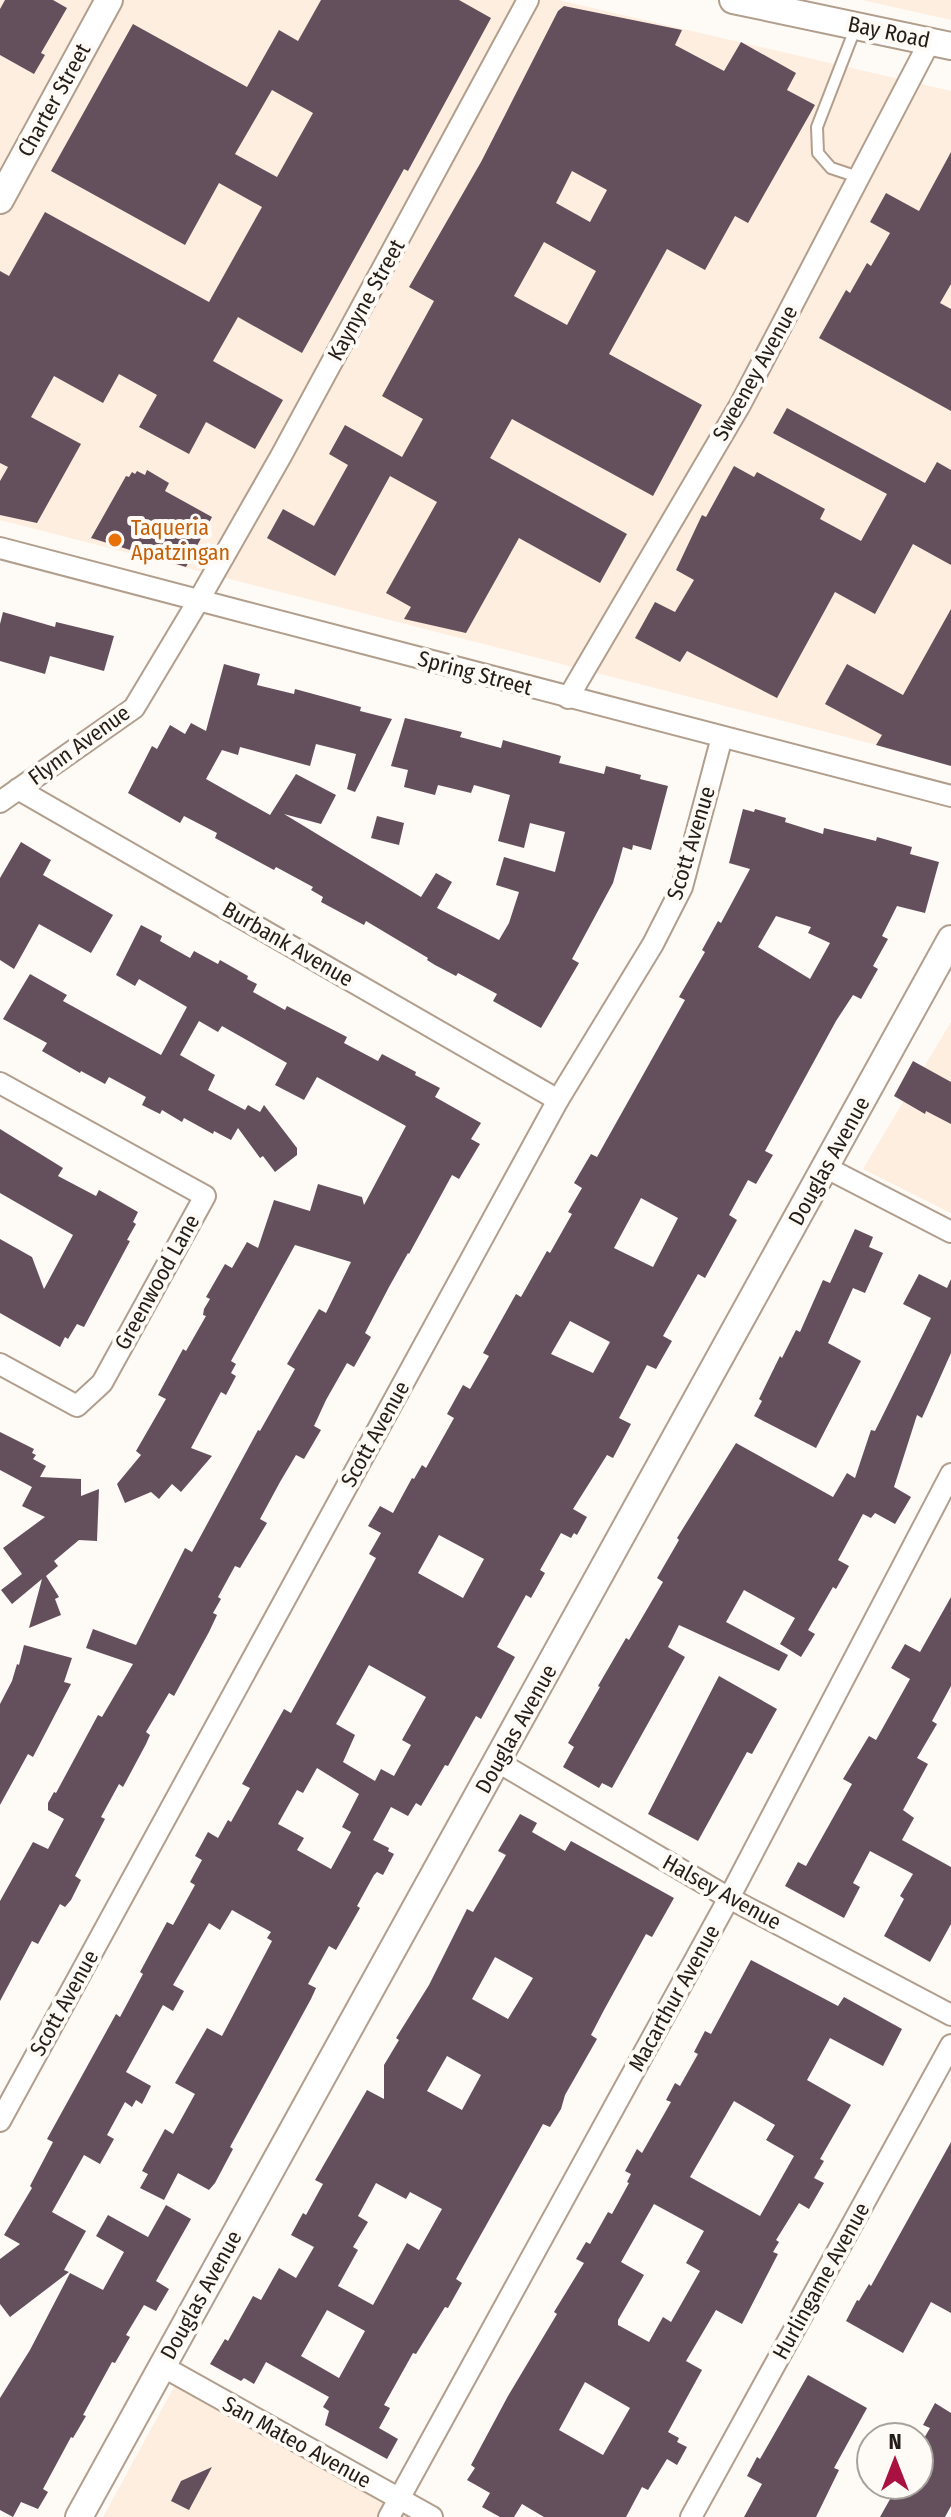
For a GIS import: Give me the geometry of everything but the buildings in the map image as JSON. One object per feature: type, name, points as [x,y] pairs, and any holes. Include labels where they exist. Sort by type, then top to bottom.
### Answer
[{"type":"street","name":"Charter Street","points":[[0,200],[109,0]]},
{"type":"street","name":"Kaynyne Street","points":[[200,598],[374,287],[528,0]]},
{"type":"street","name":"Bay Road","points":[[733,0],[941,43]]},
{"type":"street","name":"Sweeney Avenue","points":[[568,698],[740,405],[861,178],[941,43]]},
{"type":"street","name":"Spring Street","points":[[0,548],[951,796]]},
{"type":"street","name":"Flynn Avenue","points":[[0,802],[134,708],[200,598]]},
{"type":"street","name":"Scott Avenue","points":[[0,2121],[558,1100],[653,944],[682,887],[722,737]]},
{"type":"street","name":"Burbank Avenue","points":[[18,789],[558,1100]]},
{"type":"street","name":"Douglas Avenue","points":[[79,2517],[950,944]]},
{"type":"street","name":"Greenwood Lane","points":[[0,1083],[205,1196],[102,1383],[77,1406],[0,1364]]},
{"type":"street","points":[[825,1167],[951,1232]]},
{"type":"street","name":"Macarthur Avenue","points":[[394,2508],[729,1898],[951,1474]]},
{"type":"street","name":"Halsey Avenue","points":[[498,1762],[729,1898],[951,2015]]},
{"type":"street","name":"Hurlingame Avenue","points":[[691,2517],[951,2045]]},
{"type":"street","name":"San Mateo Avenue","points":[[162,2366],[394,2508],[432,2517]]},
{"type":"lane","points":[[856,26],[817,127],[818,153],[831,168],[861,178]]},
{"type":"shaded area","points":[[0,0],[558,0],[951,91],[951,764],[0,520]]},
{"type":"shaded area","points":[[862,0],[951,0],[951,20]]},
{"type":"shaded area","points":[[951,1022],[951,1213],[863,1169]]},
{"type":"shaded area","points":[[175,2385],[417,2517],[103,2517]]},
{"type":"place","name":"Taqueria Apatzingan","points":[[115,540]]}]
